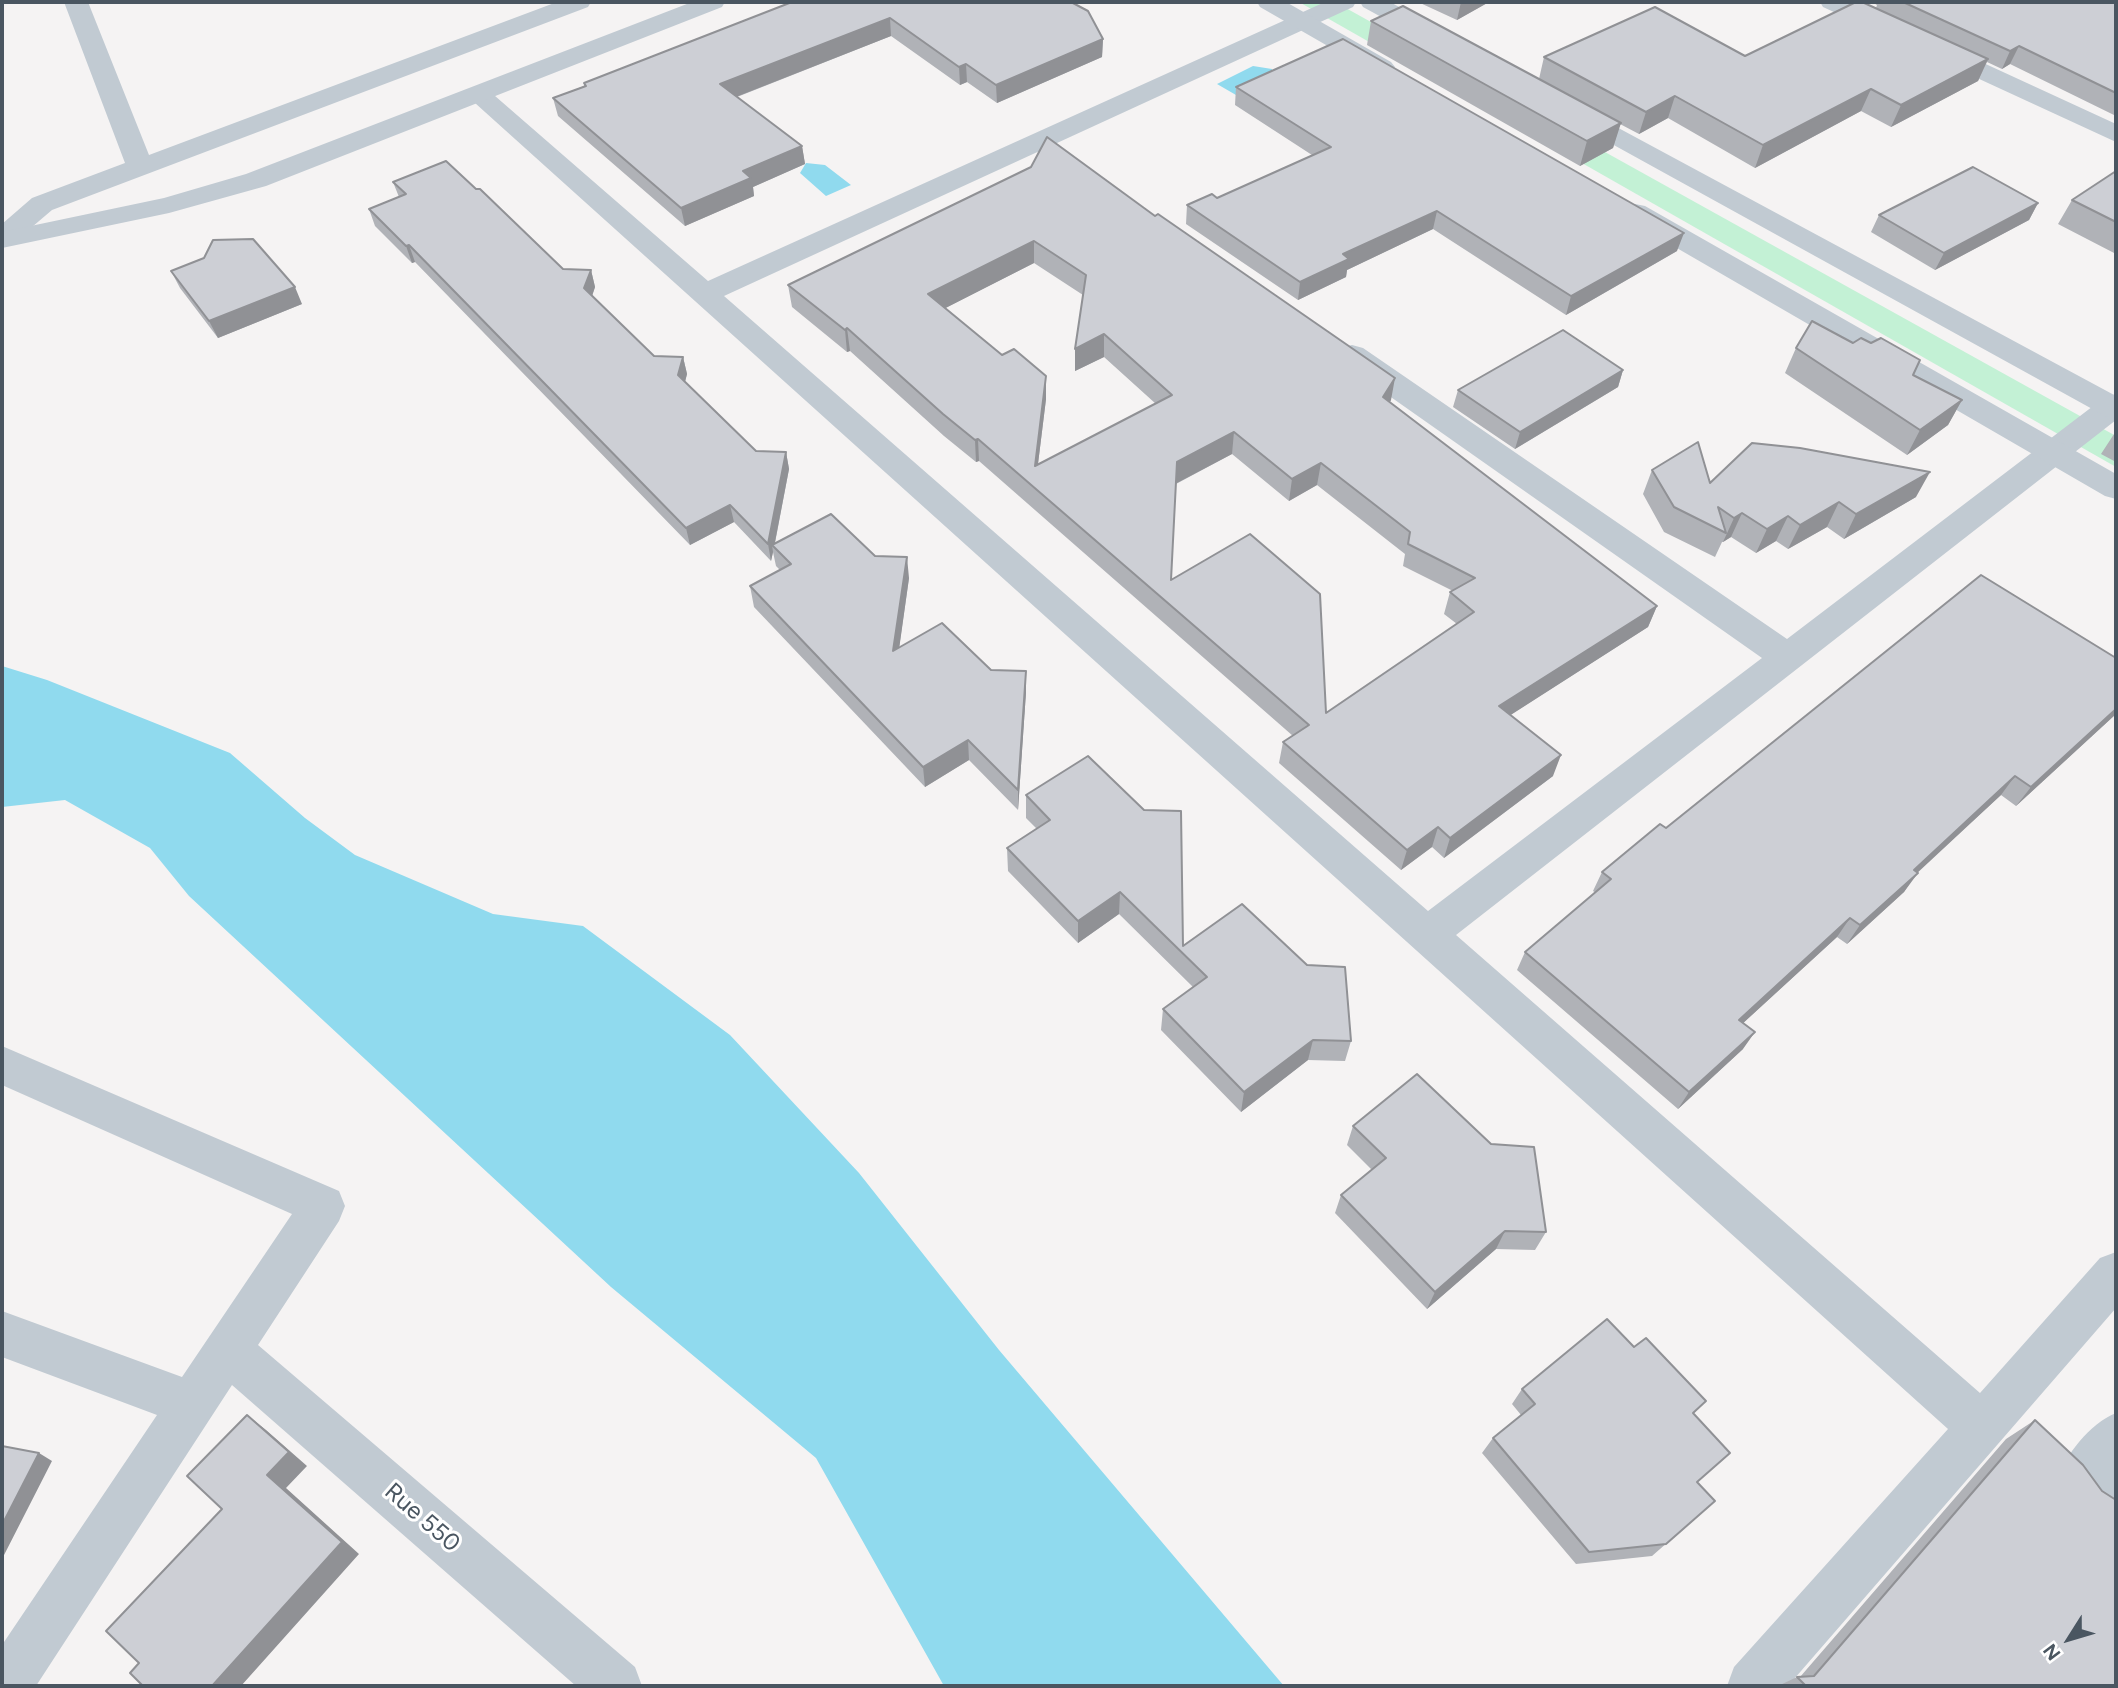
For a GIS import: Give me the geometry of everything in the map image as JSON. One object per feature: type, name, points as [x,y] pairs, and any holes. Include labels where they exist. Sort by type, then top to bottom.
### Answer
[{"type":"street","points":[[2,239],[42,204],[577,2]]},
{"type":"street","points":[[2,239],[169,205],[257,180],[713,2]]},
{"type":"street","points":[[1269,2],[1411,83]]},
{"type":"street","points":[[704,294],[1054,148],[1344,2]]},
{"type":"street","points":[[1372,2],[1457,48]]},
{"type":"street","points":[[1832,2],[2116,134]]},
{"type":"street","points":[[82,3],[140,167]]},
{"type":"street","points":[[478,94],[1982,1427]]},
{"type":"street","points":[[1427,935],[2115,407],[1554,102]]},
{"type":"street","points":[[1618,202],[2116,488]]},
{"type":"street","points":[[1329,339],[1787,657]]},
{"type":"street","points":[[2,1065],[323,1206],[5,1686]]},
{"type":"street","points":[[1753,1686],[2116,1274]]},
{"type":"street","points":[[2,1334],[192,1404]]},
{"type":"street","name":"Rue 550","points":[[228,1350],[616,1686]]},
{"type":"street","points":[[2116,1437],[2080,1481],[2116,1508]]},
{"type":"green space","points":[[1299,2],[1335,2],[2116,436],[2116,467]]},
{"type":"water","points":[[1253,66],[1272,69],[1272,77],[1236,95],[1217,84]]},
{"type":"water","points":[[806,163],[825,165],[851,185],[826,196],[800,173]]},
{"type":"water","points":[[2,666],[47,680],[230,753],[305,818],[355,855],[493,914],[583,926],[730,1035],[859,1173],[999,1350],[1284,1686],[944,1686],[816,1458],[611,1287],[189,896],[150,848],[65,800],[2,807]]},
{"type":"building","points":[[792,2],[1071,2],[1088,11],[1103,39],[996,85],[966,64],[959,67],[890,18],[720,84],[802,146],[743,171],[751,178],[681,208],[553,98],[586,86],[584,83]]},
{"type":"building","points":[[1856,2],[1862,2],[1988,59],[1901,105],[1871,89],[1763,145],[1675,96],[1646,112],[1544,57],[1655,7],[1745,56]]},
{"type":"building","points":[[1903,2],[2116,2],[2116,93],[2019,46],[2010,51]]},
{"type":"building","points":[[1403,6],[1621,123],[1587,141],[1371,21]]},
{"type":"building","points":[[1343,39],[1684,233],[1571,296],[1437,211],[1343,254],[1349,259],[1300,282],[1187,205],[1212,194],[1217,198],[1331,147],[1236,87]]},
{"type":"building","points":[[1047,137],[1155,216],[1158,214],[1395,378],[1383,397],[1657,606],[1499,706],[1561,755],[1450,838],[1438,827],[1407,850],[1283,742],[1309,725],[978,439],[975,440],[943,414],[847,328],[845,330],[788,285],[1031,167]],"holes":[[[1034,241],[1086,275],[1075,349],[1104,334],[1172,395],[1035,466],[1046,376],[1014,349],[1002,355],[928,294]],[[1234,432],[1292,479],[1321,463],[1410,532],[1408,544],[1475,578],[1450,592],[1474,612],[1326,713],[1320,594],[1250,534],[1171,580],[1177,462]]]},
{"type":"building","points":[[446,161],[476,189],[480,189],[563,269],[591,270],[584,288],[654,356],[683,357],[678,375],[756,451],[786,452],[768,544],[730,505],[686,528],[409,245],[406,246],[369,209],[406,194],[393,182]]},
{"type":"building","points":[[1973,167],[2038,203],[1944,253],[1879,215]]},
{"type":"building","points":[[2116,171],[2116,222],[2072,200]]},
{"type":"building","points":[[253,239],[295,287],[209,321],[171,271],[204,258],[213,240]]},
{"type":"building","points":[[1812,321],[1853,343],[1861,338],[1871,343],[1881,338],[1920,360],[1913,375],[1962,400],[1920,430],[1796,348]]},
{"type":"building","points":[[1563,330],[1623,370],[1520,432],[1458,390]]},
{"type":"building","points":[[1698,442],[1710,483],[1752,443],[1800,448],[1930,472],[1856,514],[1839,502],[1800,525],[1788,516],[1767,529],[1742,513],[1734,518],[1718,507],[1726,533],[1674,507],[1652,470]]},
{"type":"building","points":[[831,514],[875,556],[907,557],[893,651],[942,623],[991,670],[1026,671],[1018,790],[968,740],[923,767],[750,586],[791,564],[772,545]]},
{"type":"building","points":[[1981,575],[2116,658],[2116,709],[2031,787],[2015,776],[1914,870],[1918,873],[1860,925],[1850,918],[1739,1020],[1755,1032],[1689,1092],[1525,952],[1611,879],[1602,872],[1660,824],[1666,828]]},
{"type":"building","points":[[1088,756],[1144,810],[1181,811],[1183,946],[1242,904],[1307,965],[1345,967],[1351,1041],[1313,1040],[1244,1092],[1163,1009],[1207,977],[1120,892],[1078,921],[1007,848],[1050,820],[1026,795]]},
{"type":"building","points":[[1417,1074],[1491,1144],[1534,1147],[1546,1232],[1505,1231],[1435,1292],[1341,1195],[1386,1158],[1353,1126]]},
{"type":"building","points":[[1607,1319],[1634,1347],[1646,1338],[1706,1401],[1693,1413],[1730,1453],[1697,1482],[1715,1501],[1666,1544],[1589,1552],[1493,1438],[1535,1404],[1522,1389]]},
{"type":"building","points":[[247,1415],[289,1452],[267,1475],[342,1542],[212,1686],[143,1686],[130,1673],[139,1663],[106,1631],[222,1509],[187,1476]]},
{"type":"building","points":[[2035,1420],[2083,1465],[2102,1491],[2116,1500],[2116,1686],[1806,1686],[1797,1677],[1814,1676]]},
{"type":"building","points":[[2,1446],[39,1453],[2,1525]]}]
